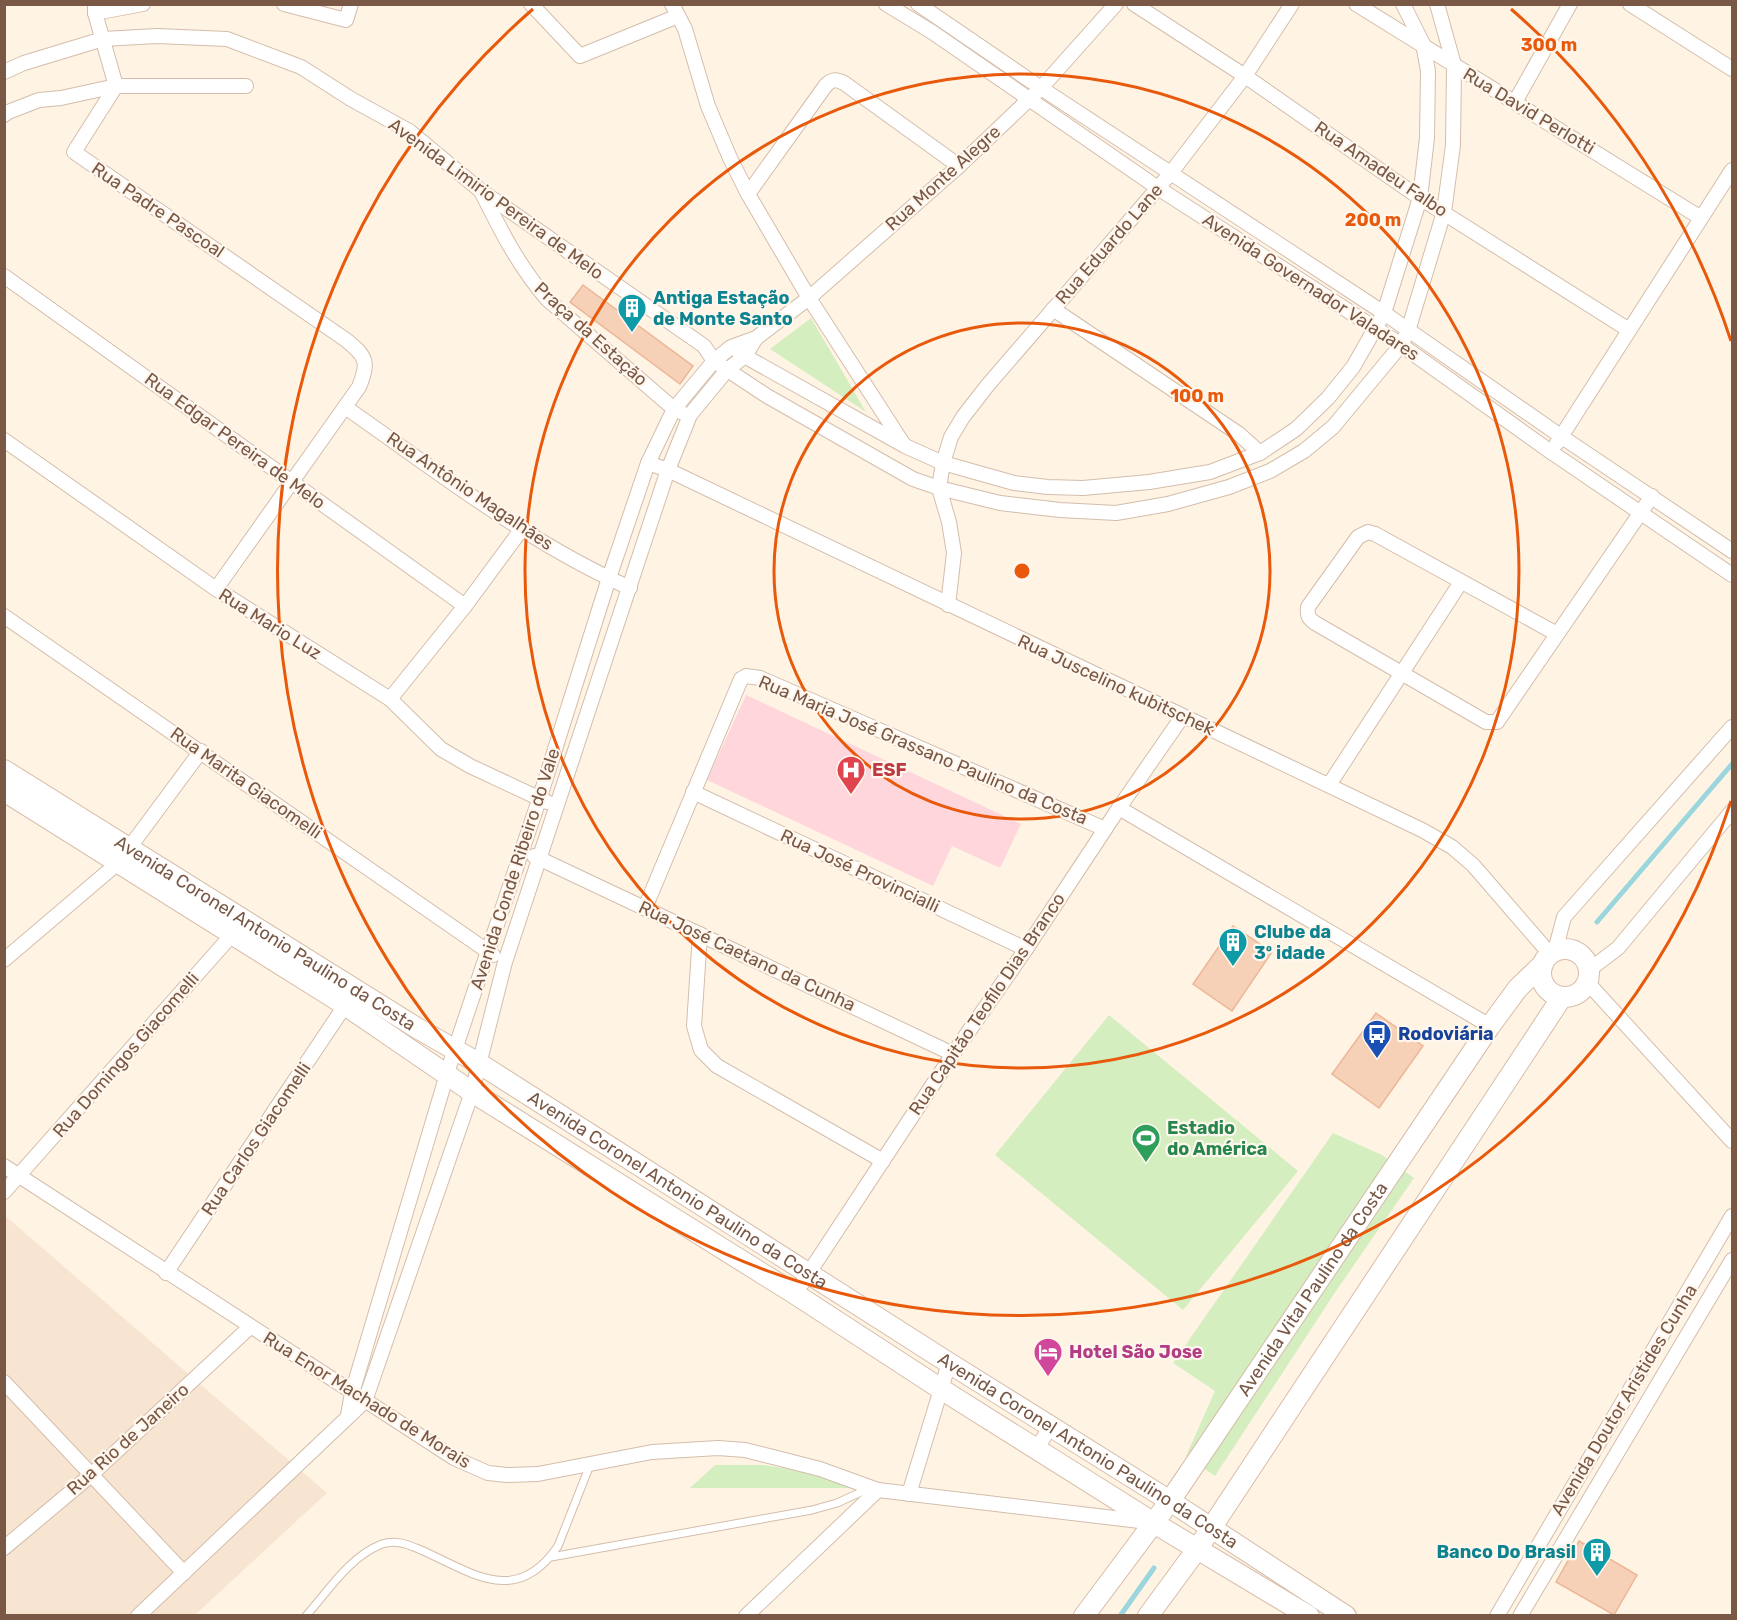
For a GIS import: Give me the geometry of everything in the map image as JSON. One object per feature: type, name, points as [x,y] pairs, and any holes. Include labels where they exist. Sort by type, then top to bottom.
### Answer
[{"type":"street","points":[[116,86],[95,9],[144,4]]},
{"type":"street","points":[[284,4],[346,21],[351,4]]},
{"type":"street","points":[[531,4],[580,56],[675,10],[685,29],[708,106],[748,194],[809,298],[905,446]]},
{"type":"street","name":"Avenida Governador Valadares","points":[[886,4],[932,32],[1158,188],[1401,345],[1551,452],[1732,575]]},
{"type":"street","name":"Avenida Governador Valadares","points":[[918,4],[1170,174],[1384,313],[1562,437],[1732,551]]},
{"type":"street","name":"Rua Monte Alegre","points":[[714,362],[731,348],[756,338],[809,298],[958,166],[1041,88],[1116,4]]},
{"type":"street","name":"Rua Amadeu Falbo","points":[[1134,4],[1245,76],[1420,198],[1629,330]]},
{"type":"street","name":"Rua Eduardo Lane","points":[[939,488],[946,448],[963,417],[1170,174],[1245,76],[1292,4]]},
{"type":"street","name":"Rua David Perlotti","points":[[1356,4],[1701,218]]},
{"type":"street","points":[[704,346],[731,348],[905,446],[943,463],[1014,483],[1083,488],[1149,482],[1210,472],[1260,453],[1296,429],[1328,398],[1353,367],[1384,313],[1420,198],[1427,138],[1428,71],[1422,44],[1403,4]]},
{"type":"street","name":"Avenida Limirio Pereira de Melo","points":[[4,72],[24,63],[103,39],[157,36],[227,39],[301,67],[351,99],[409,131],[480,190],[704,346],[714,362],[767,396],[891,467],[913,479],[939,488],[1000,503],[1060,510],[1116,513],[1168,504],[1229,487],[1270,471],[1304,451],[1333,428],[1401,345],[1408,331],[1444,212],[1453,145],[1454,65],[1437,4]]},
{"type":"street","points":[[1515,102],[1570,4]]},
{"type":"street","points":[[1630,4],[1732,69]]},
{"type":"street","points":[[748,194],[826,85],[837,79],[958,166]]},
{"type":"street","points":[[4,115],[39,100],[61,98],[116,86],[246,86]]},
{"type":"street","name":"Rua Padre Pascoal","points":[[116,86],[74,152],[360,351],[366,361],[365,373],[359,387],[345,407]]},
{"type":"street","points":[[1551,452],[1732,170]]},
{"type":"street","name":"Praça da Estação","points":[[480,190],[511,251],[547,299],[674,409],[690,416]]},
{"type":"street","name":"Rua Edgar Pereira de Melo","points":[[4,276],[465,606]]},
{"type":"street","points":[[1053,309],[1239,434],[1260,453]]},
{"type":"street","name":"Rua Monte Alegre","points":[[727,369],[745,356],[756,338]]},
{"type":"street","name":"Avenida Conde Ribeiro do Vale","points":[[348,1415],[352,1393],[446,1075],[539,800],[648,463],[674,409],[714,362]]},
{"type":"street","name":"Avenida Conde Ribeiro do Vale","points":[[365,1401],[472,1092],[505,962],[668,470],[690,416],[727,369]]},
{"type":"street","points":[[216,589],[345,407]]},
{"type":"street","name":"Rua Antônio Magalhães","points":[[345,407],[522,530],[630,588]]},
{"type":"street","name":"Rua Mario Luz","points":[[4,441],[216,589],[390,699],[441,749],[539,800],[556,805]]},
{"type":"street","name":"Rua Juscelino kubitschek","points":[[648,463],[668,470],[1422,830],[1452,847],[1473,864],[1549,957]]},
{"type":"street","points":[[939,488],[949,522],[954,553],[948,605]]},
{"type":"street","points":[[1557,634],[1375,534],[1363,533],[1308,607],[1307,613],[1309,619],[1486,722],[1493,723],[1500,719],[1652,496]]},
{"type":"street","points":[[390,699],[465,606],[522,530]]},
{"type":"street","points":[[1329,785],[1461,582]]},
{"type":"street","name":"Rua Marita Giacomelli","points":[[4,616],[487,952],[505,962]]},
{"type":"street","name":"Rua Maria José Grassano Paulino da Costa","points":[[693,792],[741,679],[747,676],[760,678],[1105,829]]},
{"type":"street","name":"Rua Capitão Teofilo Dias Branco","points":[[795,1294],[953,1054],[1182,717]]},
{"type":"street","points":[[1732,727],[1564,917],[1541,976],[1548,990],[1562,997],[1577,994],[1588,976],[1618,948],[1732,811]]},
{"type":"street","points":[[4,960],[124,856],[201,751]]},
{"type":"street","name":"Avenida Coronel Antonio Paulino da Costa","points":[[4,770],[124,856]]},
{"type":"street","name":"Avenida Coronel Antonio Paulino da Costa","points":[[4,791],[124,856],[350,997],[480,1064],[1211,1527],[1346,1616]]},
{"type":"street","points":[[645,908],[693,792]]},
{"type":"street","name":"Rua José Provincialli","points":[[693,792],[1026,949]]},
{"type":"street","points":[[1119,808],[1490,1026]]},
{"type":"street","name":"Rua José Caetano da Cunha","points":[[521,851],[953,1054]]},
{"type":"street","name":"Rua Domingos Giacomelli","points":[[4,1192],[239,927]]},
{"type":"street","points":[[700,934],[694,1026],[701,1050],[717,1066],[883,1161]]},
{"type":"street","points":[[1549,957],[1569,949],[1582,956],[1588,976],[1732,1141]]},
{"type":"street","name":"Avenida Vital Paulino da Costa","points":[[1084,1616],[1170,1501],[1490,1026],[1518,988],[1549,957]]},
{"type":"street","name":"Avenida Coronel Antonio Paulino da Costa","points":[[350,997],[446,1075],[472,1092],[1154,1523],[1309,1616]]},
{"type":"street","name":"Rua Carlos Giacomelli","points":[[166,1273],[350,997]]},
{"type":"street","points":[[1148,1616],[1198,1548],[1562,997]]},
{"type":"street","points":[[425,1148],[450,1158]]},
{"type":"street","name":"Rua Enor Machado de Morais","points":[[4,1166],[454,1458],[488,1473],[538,1474],[652,1452],[718,1448],[744,1450],[820,1469],[875,1489],[1154,1523]]},
{"type":"street","name":"Avenida Doutor Aristides Cunha","points":[[1500,1610],[1732,1216]]},
{"type":"street","points":[[397,1241],[418,1249]]},
{"type":"street","points":[[1709,1256],[1730,1263]]},
{"type":"street","name":"Avenida Doutor Aristides Cunha","points":[[1520,1615],[1730,1263]]},
{"type":"street","points":[[1678,1308],[1697,1319]]},
{"type":"street","name":"Rua Rio de Janeiro","points":[[4,1548],[91,1475],[250,1327]]},
{"type":"street","points":[[909,1494],[949,1363]]},
{"type":"street","points":[[5,1383],[184,1573]]},
{"type":"street","points":[[138,1616],[365,1401]]},
{"type":"street","points":[[1037,1448],[1051,1426]]},
{"type":"street","points":[[746,1616],[875,1489]]},
{"type":"street","points":[[1562,1505],[1580,1515]]},
{"type":"street","points":[[1500,1610],[1520,1615]]},
{"type":"lane","points":[[306,1616],[356,1558],[384,1543],[403,1542],[461,1570],[492,1581],[512,1580],[529,1574],[550,1557],[565,1529],[591,1462]]},
{"type":"lane","points":[[550,1557],[812,1510],[875,1489]]},
{"type":"shaded area","name":"ESF","points":[[746,695],[1021,824],[1000,868],[952,846],[933,886],[707,780]]},
{"type":"shaded area","points":[[4,1215],[327,1493],[195,1615],[5,1615]]},
{"type":"green space","points":[[811,318],[866,412],[770,349]]},
{"type":"green space","name":"Estadio do América","points":[[1109,1015],[1298,1171],[1183,1310],[995,1155]]},
{"type":"green space","points":[[1333,1133],[1382,1155],[1414,1178],[1336,1291],[1215,1476],[1186,1456],[1215,1391],[1173,1363]]},
{"type":"green space","points":[[715,1465],[764,1465],[819,1474],[862,1488],[690,1488]]},
{"type":"building","name":"Antiga Estação de Monte Santo","points":[[583,285],[693,366],[680,384],[570,302]]},
{"type":"building","name":"Clube da 3º idade","points":[[1233,926],[1272,952],[1232,1011],[1193,984]]},
{"type":"building","name":"Rodoviária","points":[[1376,1013],[1423,1046],[1379,1108],[1332,1074]]},
{"type":"building","name":"Banco Do Brasil","points":[[1579,1541],[1637,1575],[1614,1615],[1556,1582]]},
{"type":"waterway","points":[[1597,922],[1732,764]]},
{"type":"waterway","points":[[1120,1616],[1154,1568]]},
{"type":"place","name":"Antiga Estação de Monte Santo","points":[[632,334]]},
{"type":"place","name":"ESF","points":[[851,796]]},
{"type":"place","name":"Clube da 3º idade","points":[[1233,968]]},
{"type":"place","name":"Rodoviária","points":[[1377,1060]]},
{"type":"place","name":"Estadio do América","points":[[1146,1164]]},
{"type":"place","name":"Hotel São Jose","points":[[1048,1378]]},
{"type":"place","name":"Banco Do Brasil","points":[[1597,1578]]}]
